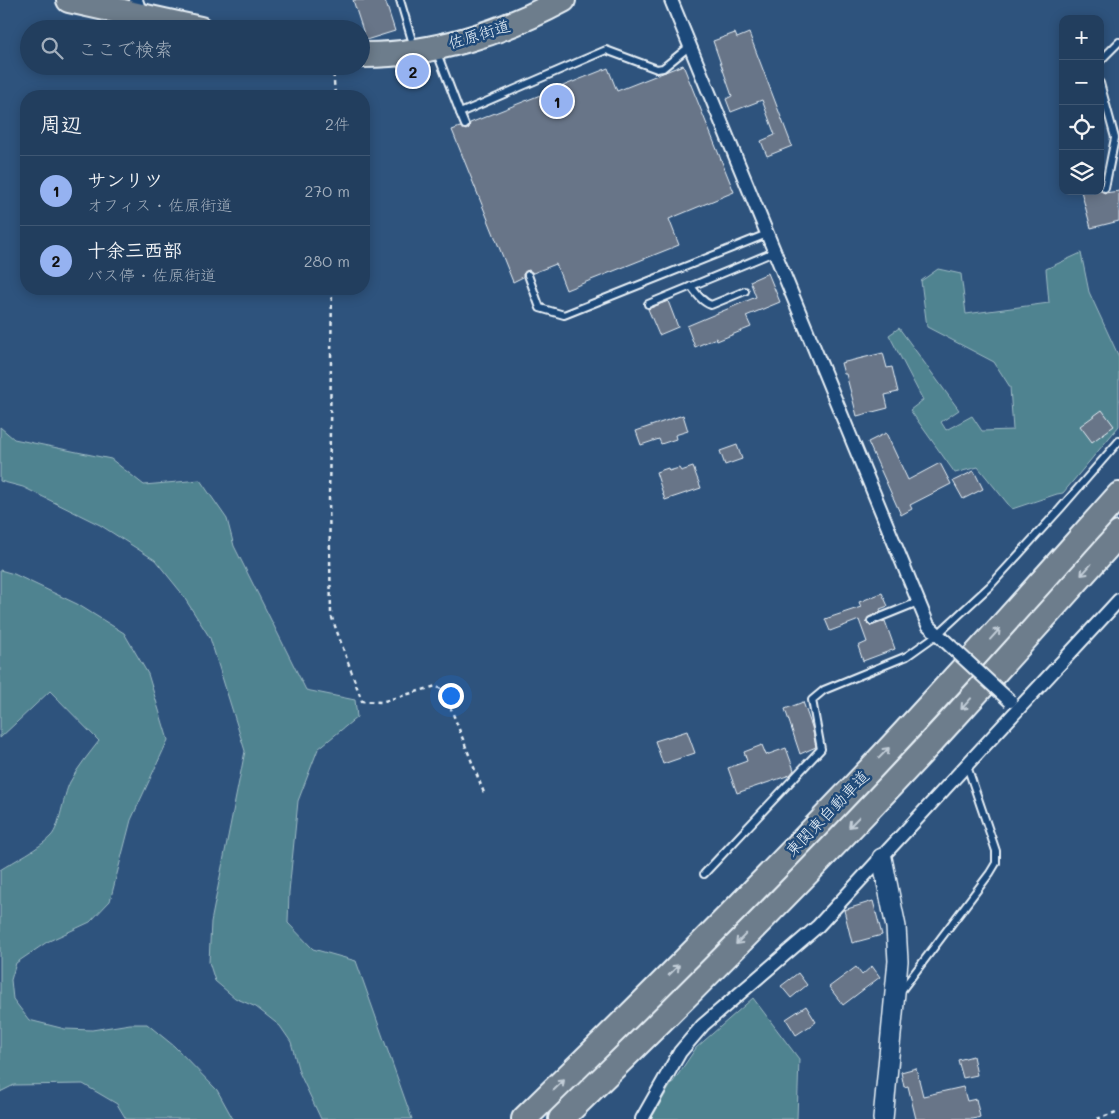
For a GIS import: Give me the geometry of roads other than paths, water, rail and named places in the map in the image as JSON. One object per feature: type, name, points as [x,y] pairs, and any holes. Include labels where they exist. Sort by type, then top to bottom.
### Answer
[{"type":"highway","points":[[69,0],[139,7],[175,20]]},
{"type":"highway","name":"佐原街道","points":[[370,54],[425,49],[481,34],[518,21],[562,0]]},
{"type":"highway","name":"東関東自動車道","points":[[524,1119],[624,1022],[784,859],[939,696],[1119,495]]},
{"type":"highway","name":"東関東自動車道","points":[[561,1119],[642,1040],[959,713],[1119,534]]},
{"type":"street","points":[[671,0],[928,625],[1015,704]]},
{"type":"street","points":[[642,1119],[680,1052],[703,1025],[818,926],[967,766],[1015,704],[1119,600]]},
{"type":"street","points":[[882,858],[896,927],[898,961],[883,1119]]},
{"type":"lane","points":[[400,0],[465,125]]},
{"type":"lane","points":[[1101,60],[1119,42]]},
{"type":"lane","points":[[460,113],[606,50],[657,69],[663,68],[690,46]]},
{"type":"lane","points":[[1104,98],[1115,138],[1105,188]]},
{"type":"lane","points":[[528,276],[540,308],[564,315],[767,234]]},
{"type":"lane","points":[[648,304],[774,252]]},
{"type":"lane","points":[[691,286],[706,304],[711,305],[745,291]]},
{"type":"lane","points":[[704,874],[821,749],[812,700],[817,694],[907,656],[942,638],[1060,509],[1119,441]]},
{"type":"lane","points":[[871,621],[918,602]]},
{"type":"lane","points":[[894,1001],[996,863],[996,851],[967,766]]},
{"type":"place","name":"十余三西部","points":[[413,71]]},
{"type":"place","name":"サンリツ","points":[[557,101]]}]
